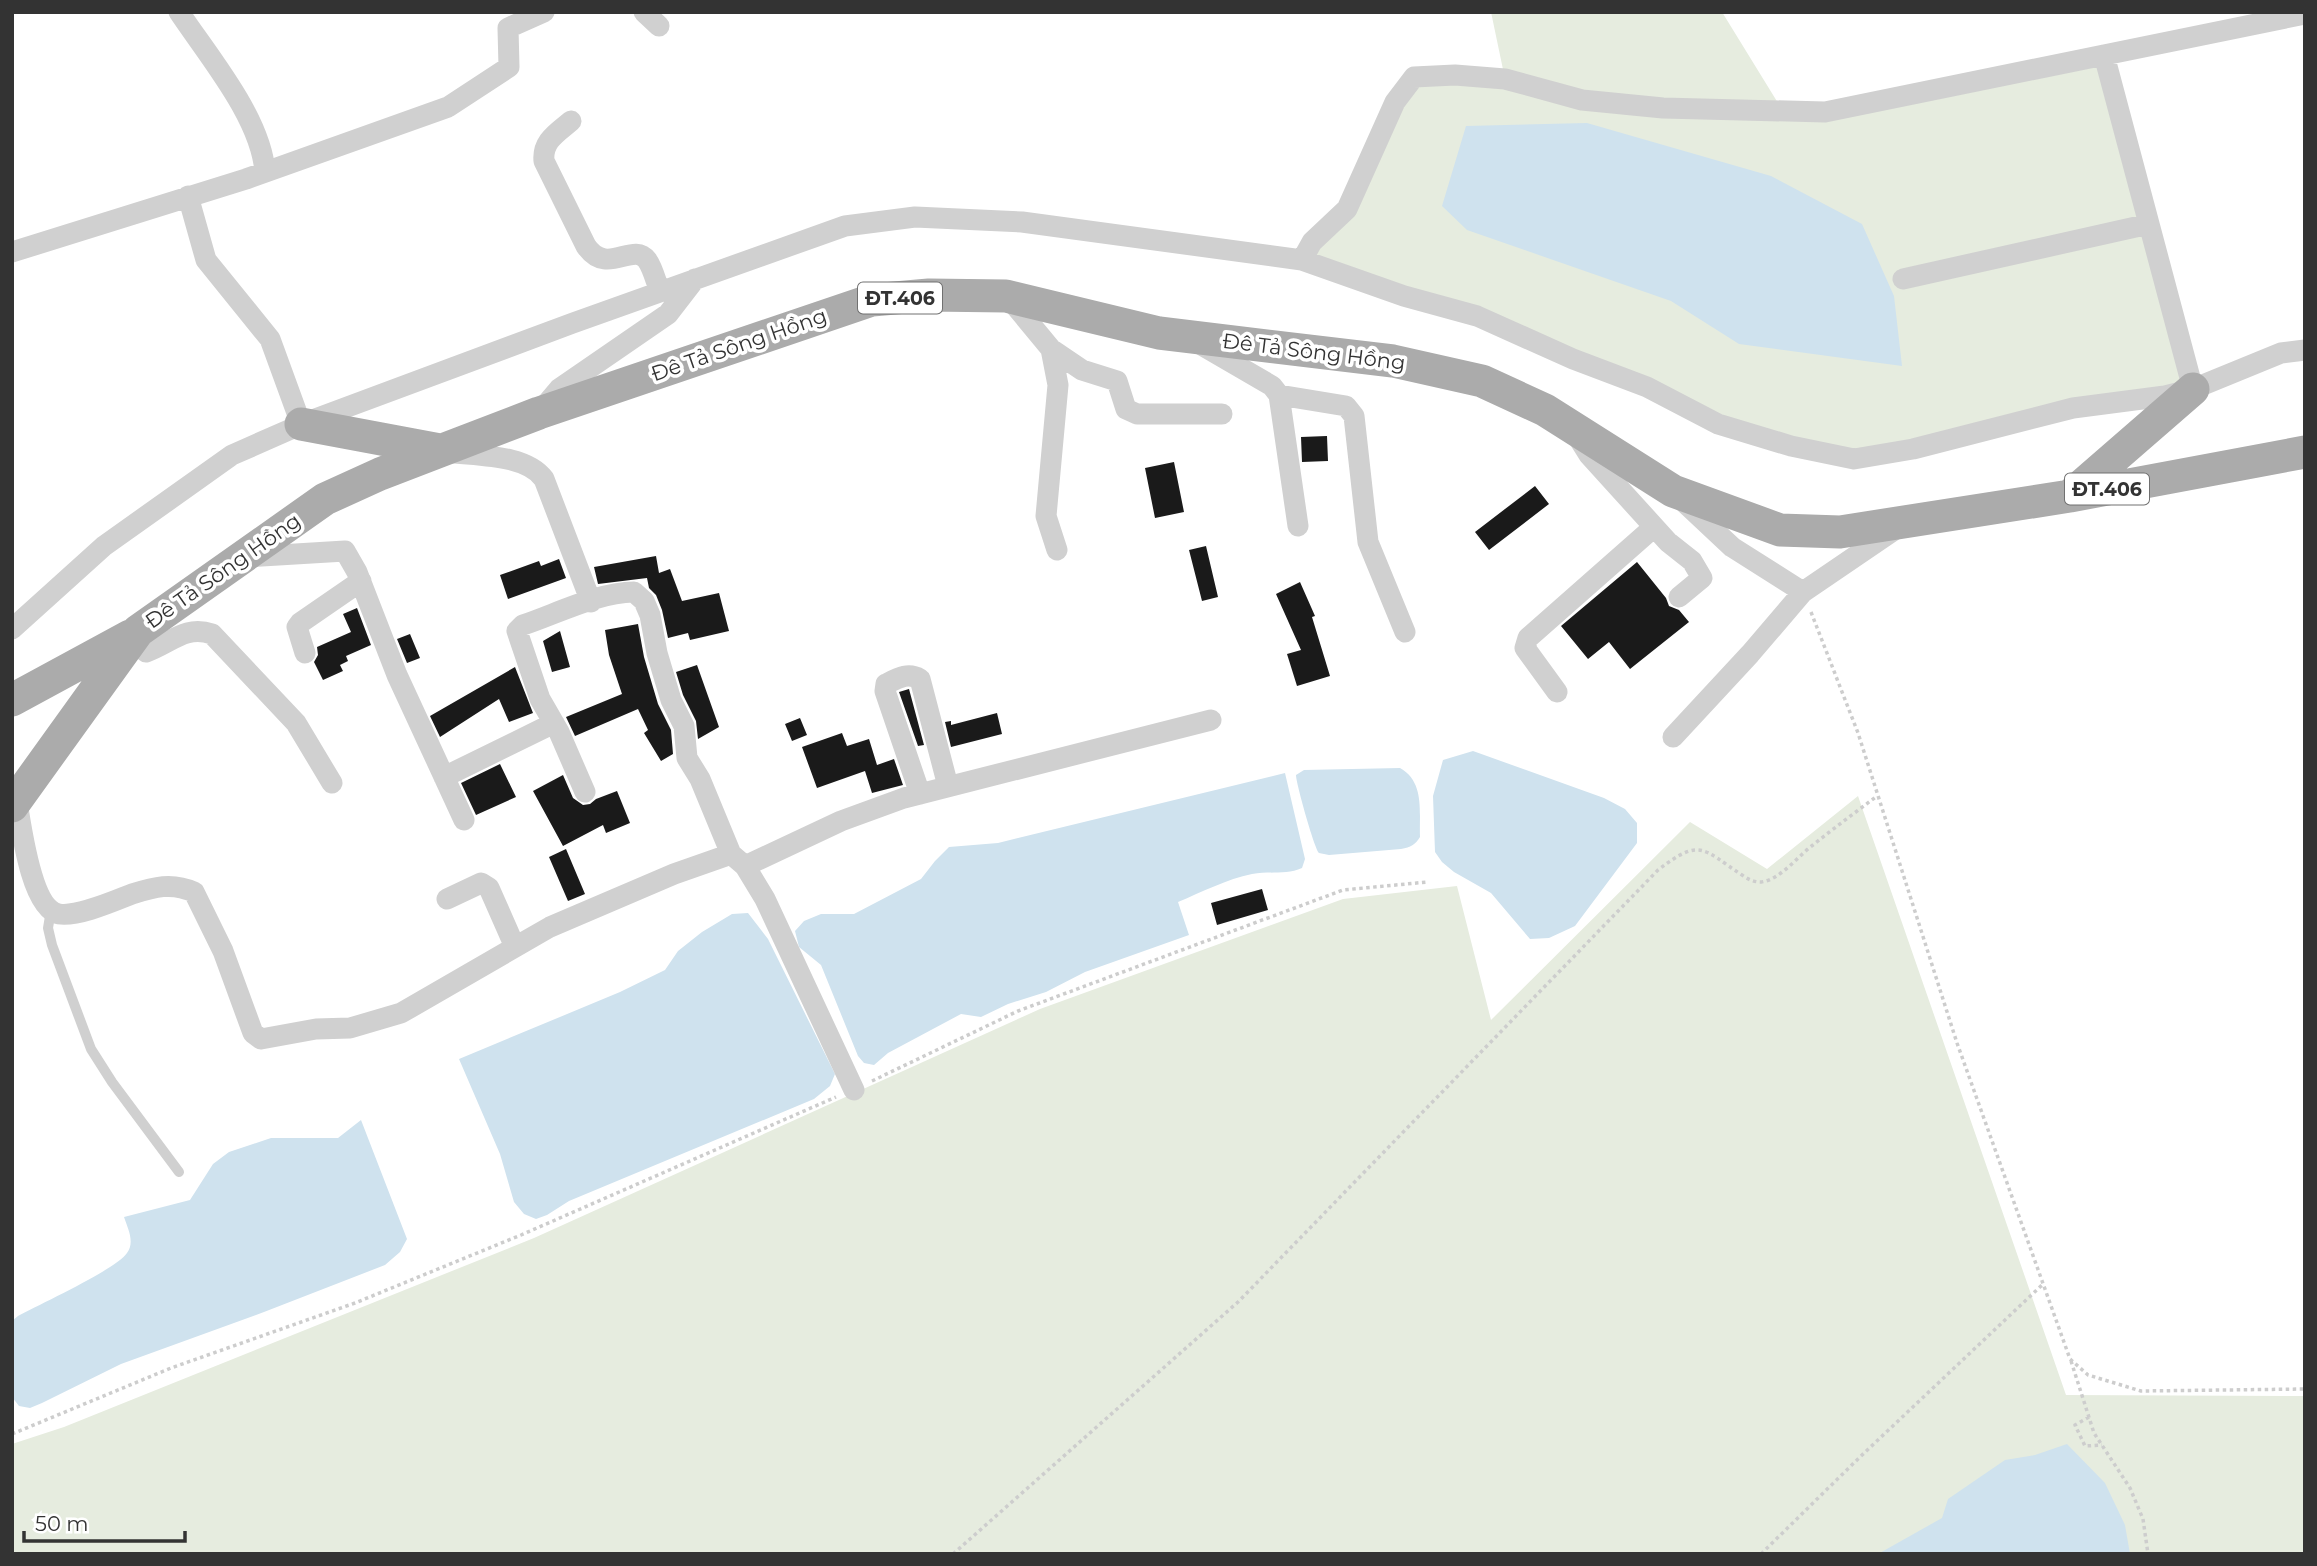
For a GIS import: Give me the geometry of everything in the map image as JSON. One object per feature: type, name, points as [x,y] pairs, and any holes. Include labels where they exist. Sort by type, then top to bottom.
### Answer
[{"type":"main road","name":"Đê Tả Sông Hồng","points":[[15,804],[138,631],[325,499],[380,474],[539,413],[872,300],[929,295],[1006,296],[1159,333],[1393,360],[1482,381],[1545,410],[1673,491],[1780,530],[1840,532],[1908,522]]},
{"type":"main road","points":[[2070,496],[2193,389]]},
{"type":"main road","points":[[301,424],[443,451]]},
{"type":"main road","name":"ĐT.406","points":[[1908,522],[2070,496],[2305,452]]},
{"type":"main road","points":[[12,700],[138,631]]},
{"type":"street","points":[[179,12],[244,109],[264,160],[265,172]]},
{"type":"street","points":[[12,252],[265,172],[448,107],[509,67],[508,28],[544,12]]},
{"type":"street","points":[[1302,260],[1312,242],[1347,209],[1395,102],[1414,77],[1455,75],[1505,79],[1582,100],[1663,108],[1825,112],[2305,14]]},
{"type":"street","points":[[2104,55],[2193,389]]},
{"type":"street","points":[[571,121],[546,143],[544,161],[586,246],[593,257],[602,261],[642,255],[647,260],[660,292]]},
{"type":"street","points":[[188,196],[206,260],[270,339],[301,424]]},
{"type":"street","points":[[12,629],[104,546],[232,455],[301,424],[845,226],[915,217],[1022,222],[1302,260],[1404,296],[1477,316],[1573,359],[1647,387],[1718,424],[1791,446],[1854,458],[1913,449],[2073,408],[2165,396],[2193,389],[2281,353],[2305,350]]},
{"type":"street","points":[[1903,279],[2149,224]]},
{"type":"street","points":[[539,413],[559,389],[668,314],[696,279]]},
{"type":"street","points":[[1006,296],[1051,349],[1082,370],[1116,381],[1126,409],[1137,414],[1222,414]]},
{"type":"street","points":[[1185,336],[1272,386],[1279,395],[1298,526]]},
{"type":"street","points":[[1051,349],[1058,385],[1046,516],[1057,550]]},
{"type":"street","points":[[1279,395],[1346,406],[1354,416],[1368,542],[1405,632]]},
{"type":"street","points":[[1570,425],[1589,455],[1668,542],[1692,561],[1702,578],[1679,597]]},
{"type":"street","points":[[443,451],[516,461],[538,470],[550,493],[591,602]]},
{"type":"street","points":[[1673,491],[1732,547],[1803,592]]},
{"type":"street","points":[[1673,737],[1803,592],[1908,522]]},
{"type":"street","points":[[1557,692],[1525,648],[1528,638],[1654,527]]},
{"type":"street","points":[[242,558],[345,551],[361,581],[397,675],[464,820]]},
{"type":"street","points":[[304,653],[297,627],[300,623],[361,581]]},
{"type":"street","points":[[584,792],[554,723],[540,699],[517,631],[523,625],[591,602],[622,592],[634,592],[644,601],[671,700],[684,726],[687,758],[700,779],[738,860],[765,899],[854,1090]]},
{"type":"street","points":[[138,631],[139,646],[146,652],[165,645],[178,635],[198,630],[212,634],[296,723],[332,783]]},
{"type":"street","points":[[920,794],[885,691],[886,684],[898,678],[912,675],[920,679],[948,786]]},
{"type":"street","points":[[15,804],[26,854],[38,889],[51,910],[58,914],[89,909],[146,889],[170,884],[194,892],[223,951],[251,1029],[255,1036],[261,1039],[316,1029],[350,1028],[401,1013],[550,927],[605,902],[738,860],[920,794],[1211,720]]},
{"type":"street","points":[[444,777],[554,723]]},
{"type":"street","points":[[447,899],[481,883],[489,888],[515,947]]},
{"type":"lane","points":[[51,910],[48,928],[52,945],[91,1049],[112,1082],[179,1172]]},
{"type":"path","points":[[1803,592],[1858,733],[1957,1043],[2042,1285],[2089,1416],[2102,1445],[2130,1488],[2143,1519],[2148,1554]]},
{"type":"path","points":[[953,1554],[1238,1302],[1658,870],[1676,856],[1693,849],[1712,853],[1752,881],[1764,882],[1775,877],[1810,846],[1877,796]]},
{"type":"path","points":[[12,1434],[171,1368],[355,1303],[521,1235],[854,1090],[1018,1011],[1343,890],[1427,882]]},
{"type":"path","points":[[1761,1554],[2042,1285]]},
{"type":"path","points":[[2070,1359],[2088,1375],[2141,1391],[2305,1389]]},
{"type":"path","points":[[2089,1416],[2075,1425],[2085,1446],[2102,1445]]},
{"type":"shaded area","points":[[1491,12],[1722,12],[1783,111],[2104,55],[2193,389],[1854,459],[1791,446],[1647,387],[1302,260],[1347,209],[1414,77],[1505,79]]},
{"type":"shaded area","points":[[1858,796],[2066,1395],[2305,1396],[2305,1554],[12,1554],[12,1444],[64,1427],[534,1238],[1040,1009],[1343,899],[1457,886],[1491,1020],[1690,822],[1767,869]]},
{"type":"water","points":[[1587,123],[1771,176],[1862,224],[1894,296],[1902,366],[1739,344],[1671,301],[1467,230],[1442,206],[1466,126]]},
{"type":"water","points":[[1473,751],[1604,798],[1625,809],[1637,823],[1637,843],[1575,926],[1549,938],[1530,939],[1491,893],[1454,872],[1435,852],[1433,796],[1443,760]]},
{"type":"water","points":[[1400,768],[1414,781],[1419,798],[1420,837],[1416,842],[1401,849],[1329,855],[1319,853],[1296,775],[1304,770]]},
{"type":"water","points":[[1285,773],[1305,859],[1302,868],[1243,876],[1178,902],[1189,935],[1085,972],[1046,992],[1008,1004],[981,1017],[961,1014],[888,1053],[874,1065],[864,1063],[858,1056],[821,965],[799,947],[795,931],[804,921],[821,914],[854,914],[921,879],[949,847],[998,843]]},
{"type":"water","points":[[748,913],[768,939],[835,1074],[830,1086],[814,1099],[569,1201],[547,1215],[536,1219],[524,1214],[514,1202],[500,1154],[459,1059],[620,992],[665,970],[678,951],[702,932],[732,914]]},
{"type":"water","points":[[361,1120],[407,1239],[400,1252],[385,1265],[121,1364],[30,1408],[19,1406],[12,1397],[12,1321],[120,1260],[127,1253],[130,1244],[124,1217],[190,1200],[213,1164],[229,1152],[271,1138],[338,1138]]},
{"type":"water","points":[[2067,1444],[2105,1483],[2125,1525],[2130,1554],[1878,1554],[1942,1518],[1948,1499],[2005,1460],[2035,1455]]},
{"type":"building","points":[[1327,436],[1328,461],[1302,462],[1301,437]]},
{"type":"building","points":[[1174,462],[1184,512],[1155,518],[1145,468]]},
{"type":"building","points":[[1535,486],[1549,504],[1489,550],[1475,532]]},
{"type":"building","points":[[1206,546],[1218,597],[1202,601],[1189,550]]},
{"type":"building","points":[[656,556],[659,573],[670,569],[682,601],[719,593],[729,631],[690,640],[688,633],[668,638],[662,610],[656,595],[649,588],[647,578],[598,584],[594,567]]},
{"type":"building","points":[[559,559],[566,578],[508,599],[500,575],[539,561],[541,566]]},
{"type":"building","points":[[1637,562],[1666,598],[1669,606],[1679,610],[1689,622],[1630,669],[1609,642],[1588,659],[1561,626]]},
{"type":"building","points":[[1300,582],[1315,616],[1312,617],[1330,676],[1297,686],[1287,654],[1301,650],[1276,594]]},
{"type":"building","points":[[357,608],[371,645],[346,656],[348,661],[340,665],[343,671],[323,680],[314,662],[318,655],[317,647],[351,632],[343,614]]},
{"type":"building","points":[[638,624],[644,657],[658,704],[671,730],[673,754],[661,761],[644,733],[648,730],[638,709],[575,736],[566,717],[622,694],[609,655],[605,630]]},
{"type":"building","points":[[560,631],[570,667],[552,672],[543,641]]},
{"type":"building","points":[[410,634],[420,658],[407,663],[397,639]]},
{"type":"building","points":[[697,665],[719,727],[698,739],[696,721],[683,695],[676,672]]},
{"type":"building","points":[[515,667],[533,713],[509,722],[499,699],[440,737],[430,716]]},
{"type":"building","points":[[909,689],[924,745],[918,746],[899,692]]},
{"type":"building","points":[[997,713],[1002,734],[951,747],[945,722],[951,721],[951,725]]},
{"type":"building","points":[[800,718],[807,735],[792,741],[785,724]]},
{"type":"building","points":[[842,733],[847,746],[869,739],[877,765],[894,759],[903,785],[872,793],[865,771],[817,788],[802,747]]},
{"type":"building","points":[[500,764],[516,797],[476,815],[461,783]]},
{"type":"building","points":[[563,775],[573,798],[583,805],[617,791],[630,823],[606,833],[603,825],[563,846],[533,791]]},
{"type":"building","points":[[566,849],[585,894],[568,901],[549,857]]},
{"type":"building","points":[[1262,889],[1268,910],[1217,925],[1211,903]]}]
